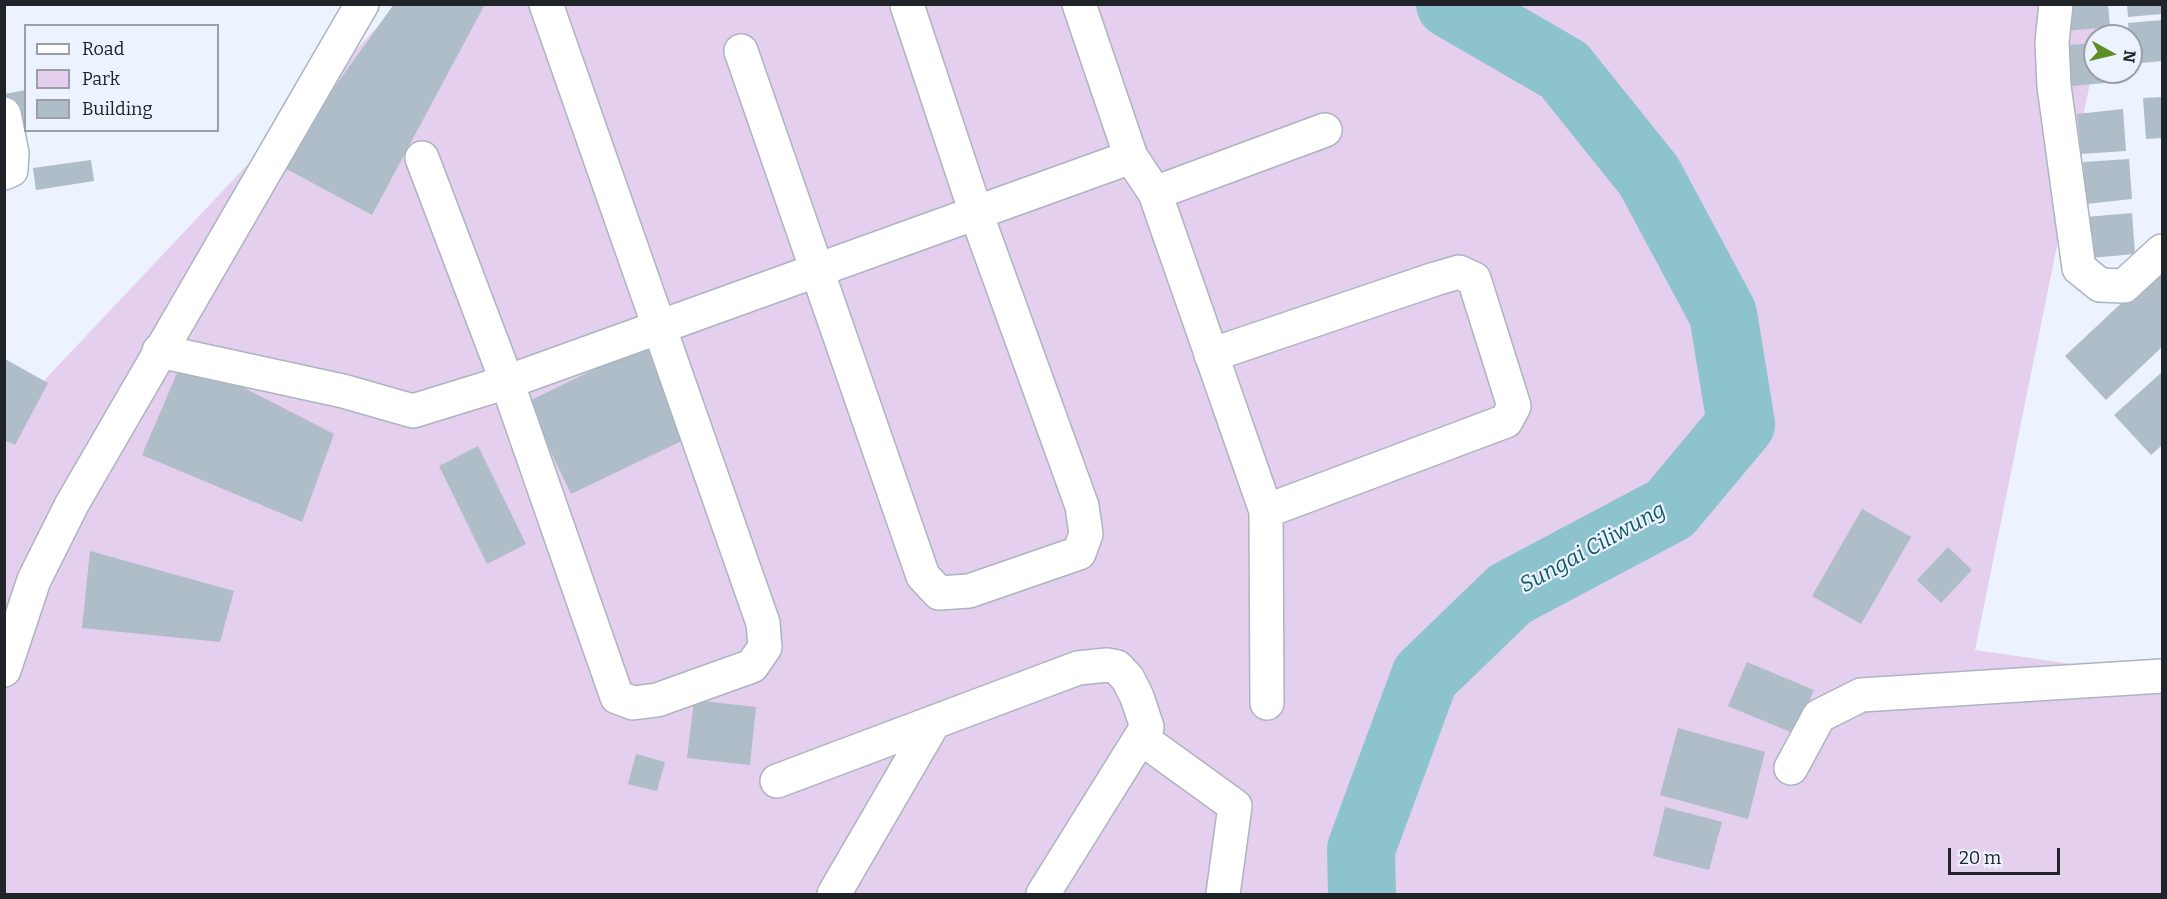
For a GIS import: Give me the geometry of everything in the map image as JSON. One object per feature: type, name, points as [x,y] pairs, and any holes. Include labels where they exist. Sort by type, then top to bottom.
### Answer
[{"type":"street","points":[[4,670],[10,637],[34,580],[72,504],[363,4]]},
{"type":"street","points":[[422,159],[507,382],[617,697],[633,703],[657,700],[752,666],[765,647],[763,622],[546,4]]},
{"type":"street","points":[[1079,4],[1131,157],[1155,193],[1266,511],[1267,703]]},
{"type":"street","points":[[2056,4],[2052,42],[2054,86],[2079,268],[2100,285],[2124,286],[2163,251]]},
{"type":"street","points":[[741,51],[923,576],[939,593],[969,591],[1079,553],[1086,534],[1082,506],[976,213],[907,5]]},
{"type":"street","points":[[4,114],[12,153],[11,170],[4,173]]},
{"type":"street","points":[[1155,193],[1325,130]]},
{"type":"street","points":[[159,351],[343,392],[413,411],[507,382],[1131,157]]},
{"type":"street","points":[[1211,355],[1459,272],[1474,279],[1514,406],[1506,421],[1266,511]]},
{"type":"street","points":[[777,781],[1077,668],[1107,664],[1123,672],[1137,697],[1147,727],[1043,894]]},
{"type":"street","points":[[1791,768],[1819,716],[1861,695],[2163,676]]},
{"type":"street","points":[[834,894],[934,722]]},
{"type":"street","points":[[1140,738],[1235,806],[1223,894]]},
{"type":"green space","points":[[398,5],[2106,5],[2102,24],[2083,24],[2083,84],[2090,84],[1975,650],[2162,677],[2162,894],[5,894],[4,423]]},
{"type":"building","points":[[394,4],[485,4],[372,215],[279,165]]},
{"type":"building","points":[[2063,4],[2108,4],[2110,24],[2083,24],[2083,29],[2065,31]]},
{"type":"building","points":[[2127,4],[2162,4],[2162,14],[2128,17]]},
{"type":"building","points":[[2162,20],[2162,61],[2143,63],[2143,24],[2128,23]]},
{"type":"building","points":[[2083,44],[2083,84],[2094,84],[2071,86],[2068,45]]},
{"type":"building","points":[[24,90],[24,130],[10,133],[4,94]]},
{"type":"building","points":[[2162,97],[2162,138],[2146,139],[2143,98]]},
{"type":"building","points":[[2123,109],[2126,151],[2081,154],[2077,114]]},
{"type":"building","points":[[2129,159],[2132,199],[2086,204],[2083,162]]},
{"type":"building","points":[[91,160],[94,181],[36,190],[33,168]]},
{"type":"building","points":[[2132,213],[2135,254],[2090,258],[2086,217]]},
{"type":"building","points":[[2162,265],[2162,347],[2106,400],[2065,356]]},
{"type":"building","points":[[647,344],[692,436],[571,494],[527,402]]},
{"type":"building","points":[[184,357],[334,434],[302,522],[142,455]]},
{"type":"building","points":[[5,359],[48,383],[15,445],[4,440]]},
{"type":"building","points":[[2162,372],[2162,445],[2151,455],[2114,415]]},
{"type":"building","points":[[478,446],[526,544],[487,564],[439,466]]},
{"type":"building","points":[[1862,509],[1911,537],[1861,624],[1812,596]]},
{"type":"building","points":[[1948,547],[1972,570],[1941,603],[1917,580]]},
{"type":"building","points":[[90,551],[234,591],[220,642],[82,628]]},
{"type":"building","points":[[1747,662],[1814,690],[1795,734],[1728,706]]},
{"type":"building","points":[[694,700],[756,707],[750,765],[687,758]]},
{"type":"building","points":[[1678,728],[1765,752],[1748,819],[1660,795]]},
{"type":"building","points":[[636,754],[665,762],[657,791],[628,784]]},
{"type":"building","points":[[1665,807],[1722,822],[1709,870],[1653,856]]},
{"type":"waterway","name":"Sungai Ciliwung","points":[[1362,894],[1361,849],[1425,676],[1510,594],[1670,509],[1741,424],[1723,314],[1649,176],[1564,70],[1450,4]]}]
